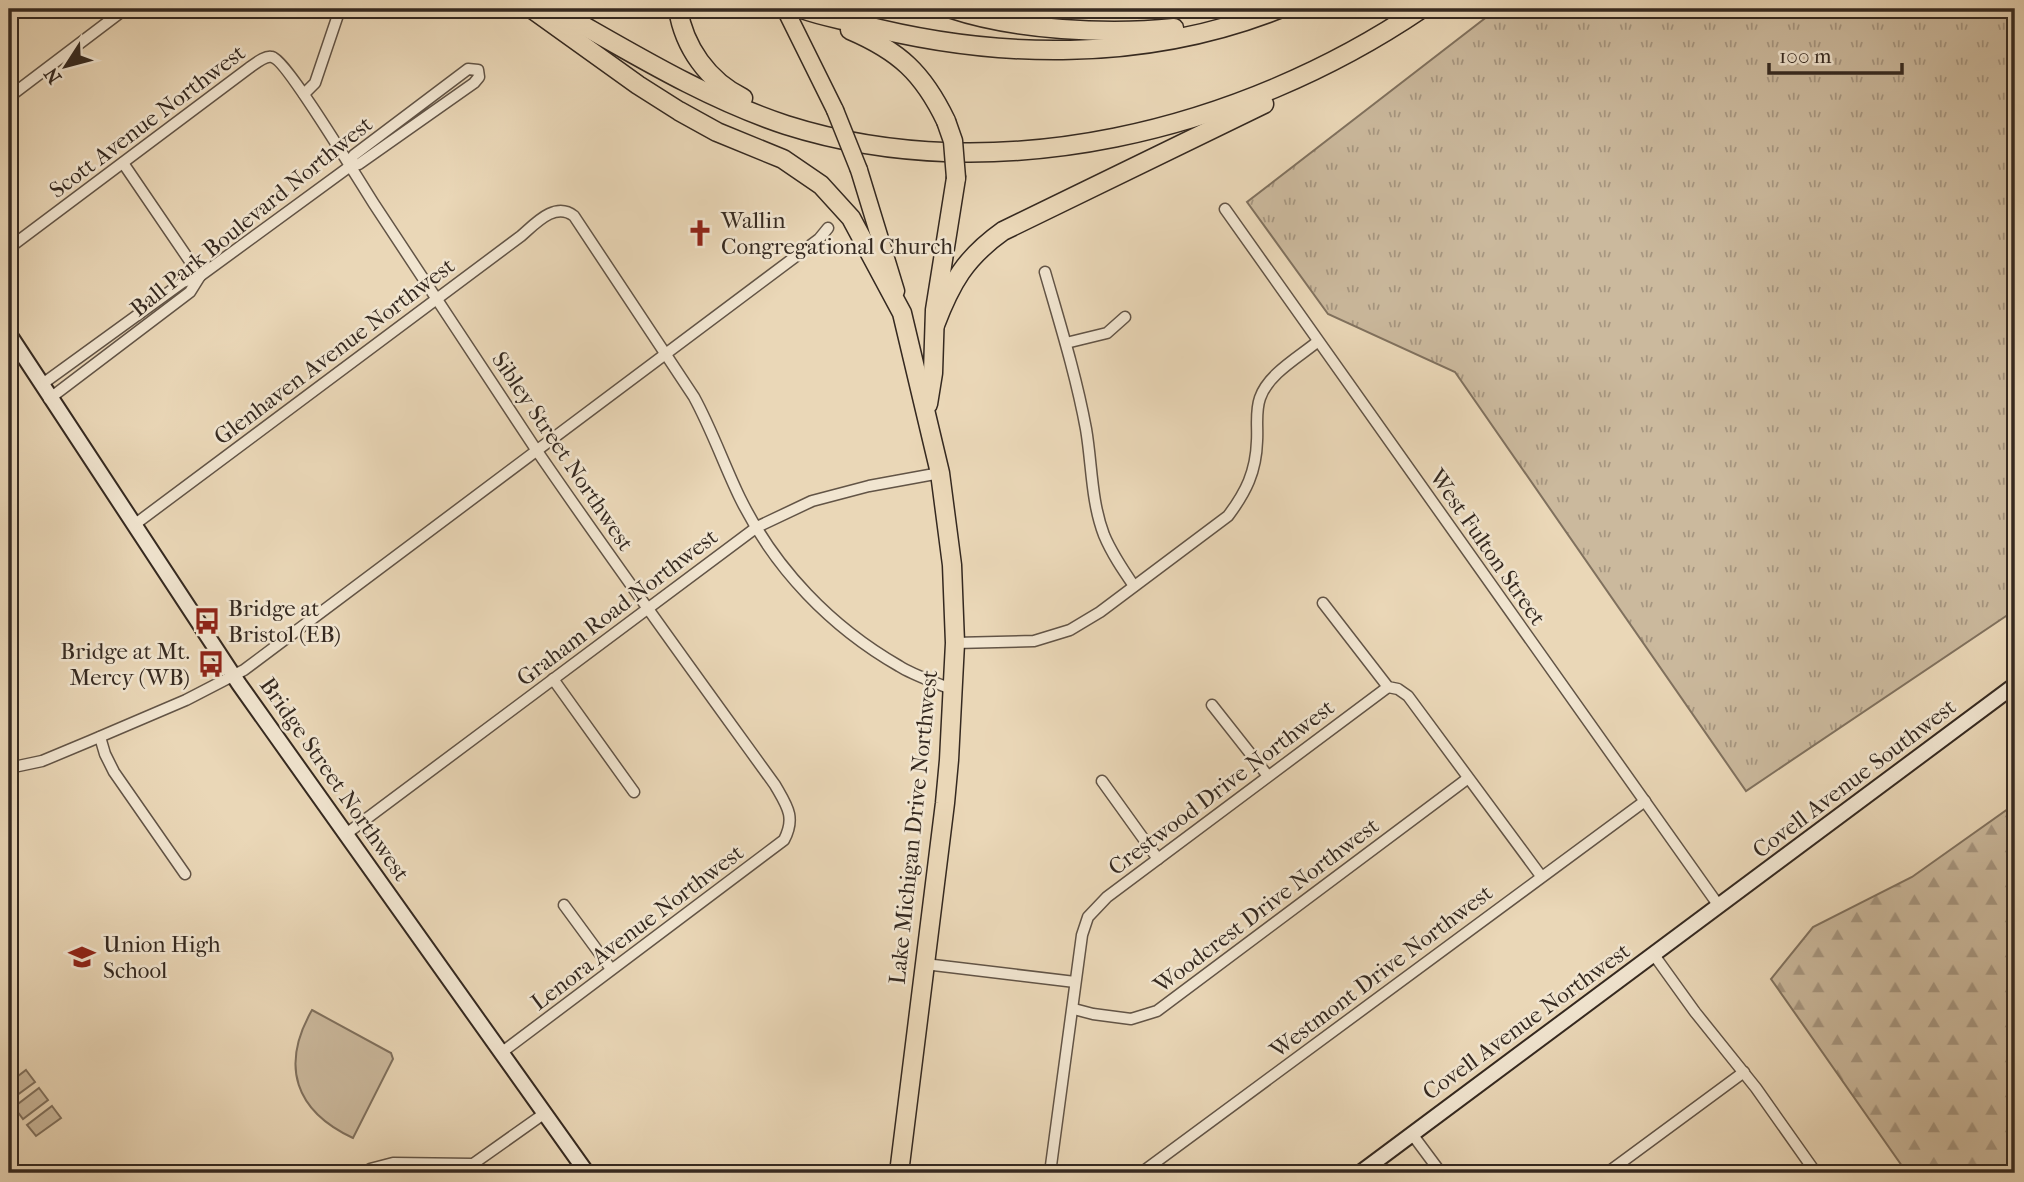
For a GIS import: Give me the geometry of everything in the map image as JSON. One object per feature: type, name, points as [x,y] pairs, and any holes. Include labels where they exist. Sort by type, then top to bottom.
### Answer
[{"type":"highway","points":[[532,9],[679,111],[717,132],[783,159],[821,185],[851,218],[902,313]]},
{"type":"highway","points":[[554,9],[699,88],[749,111],[788,125],[862,144],[936,151],[1043,148],[1112,138],[1175,124],[1306,76],[1363,46],[1421,9]]},
{"type":"highway","points":[[678,9],[691,48],[716,82],[752,103],[799,121],[821,133]]},
{"type":"highway","points":[[952,9],[1017,23],[1075,30],[1157,30],[1244,20]]},
{"type":"highway","points":[[814,13],[947,43],[1044,51],[1127,46],[1202,33],[1279,9]]},
{"type":"highway","points":[[814,13],[891,50],[910,65],[927,85],[953,141],[956,178],[935,325],[933,373],[927,412]]},
{"type":"highway","points":[[935,325],[952,283],[966,263],[1003,231],[1337,68],[1363,46]]},
{"type":"highway","name":"Lake Michigan Drive Northwest","points":[[899,1173],[948,771],[955,643],[952,565],[940,473],[902,313]]},
{"type":"main road","name":"Lake Michigan Drive Northwest","points":[[785,9],[835,110],[859,170],[902,313]]},
{"type":"main road","name":"Bridge Street Northwest","points":[[9,334],[234,675],[587,1173]]},
{"type":"main road","name":"Covell Avenue Southwest","points":[[1720,906],[2015,685]]},
{"type":"main road","name":"Covell Avenue Northwest","points":[[1360,1173],[1720,906]]},
{"type":"street","points":[[9,97],[125,9]]},
{"type":"street","points":[[304,94],[315,82],[340,9]]},
{"type":"street","name":"Scott Avenue Northwest","points":[[9,248],[258,62],[271,56],[276,59]]},
{"type":"street","name":"Sibley Street Northwest","points":[[276,59],[285,66],[304,94],[349,167],[537,450],[775,785],[788,809],[790,827]]},
{"type":"street","name":"Ball Park Boulevard Northwest","points":[[50,399],[190,292],[200,276],[349,167],[359,164],[474,83],[479,77],[478,70]]},
{"type":"street","points":[[41,385],[183,282],[200,276],[122,163]]},
{"type":"street","name":"West Fulton Street","points":[[1225,209],[1720,906]]},
{"type":"street","name":"Glenhaven Avenue Northwest","points":[[134,525],[539,221],[559,210],[574,216],[666,354]]},
{"type":"street","points":[[9,768],[42,761],[100,737],[186,700],[243,670],[819,239],[828,228]]},
{"type":"street","points":[[1045,272],[1066,343],[1086,429],[1095,500],[1104,534],[1115,559],[1134,586]]},
{"type":"street","points":[[1066,343],[1107,333],[1125,317]]},
{"type":"street","points":[[955,643],[1034,641],[1070,630],[1100,612],[1228,516],[1244,495],[1253,471],[1260,397],[1269,383],[1317,342]]},
{"type":"street","points":[[666,354],[710,428],[741,500],[801,589],[822,610],[901,668],[953,690]]},
{"type":"street","name":"Graham Road Northwest","points":[[346,834],[757,527],[812,501],[869,486],[940,473]]},
{"type":"street","points":[[1323,603],[1388,687],[1398,689],[1408,696],[1541,876]]},
{"type":"street","points":[[553,679],[634,792]]},
{"type":"street","name":"Crestwood Drive Northwest","points":[[1075,982],[1084,925],[1095,907],[1388,687]]},
{"type":"street","points":[[1212,705],[1268,776]]},
{"type":"street","points":[[100,737],[114,772],[185,874]]},
{"type":"street","name":"Woodcrest Drive Northwest","points":[[1074,1009],[1131,1019],[1157,1011],[1467,779]]},
{"type":"street","points":[[1102,782],[1158,859]]},
{"type":"street","name":"Westmont Drive Northwest","points":[[1141,1173],[1645,802]]},
{"type":"street","name":"Lenora Avenue Northwest","points":[[501,1053],[776,847],[784,840],[790,827]]},
{"type":"street","points":[[564,905],[611,969]]},
{"type":"street","points":[[1654,955],[1695,1012],[1744,1072],[1816,1173]]},
{"type":"street","points":[[925,964],[1075,982],[1074,1009],[1050,1173]]},
{"type":"street","points":[[1608,1173],[1744,1072]]},
{"type":"street","points":[[366,1173],[393,1163],[473,1164],[545,1113]]},
{"type":"street","points":[[1412,1134],[1441,1173]]},
{"type":"green space","points":[[1497,9],[2015,9],[2015,610],[1746,791],[1455,372],[1328,314],[1247,202]]},
{"type":"green space","points":[[2015,804],[2015,1173],[1907,1173],[1771,979],[1813,927],[1912,877]]},
{"type":"green space","points":[[312,1010],[391,1053],[393,1059],[353,1138],[333,1127],[318,1114],[306,1100],[299,1085],[297,1050],[302,1030]]},
{"type":"green space","points":[[26,1070],[35,1082],[9,1101],[9,1083]]},
{"type":"green space","points":[[39,1088],[48,1100],[23,1119],[14,1107]]},
{"type":"green space","points":[[52,1106],[61,1118],[36,1136],[27,1125]]},
{"type":"place","name":"Wallin Congregational Church","points":[[700,233]]},
{"type":"place","name":"Bridge at Bristol (EB)","points":[[207,621]]},
{"type":"place","name":"Bridge at Mt. Mercy (WB)","points":[[211,664]]},
{"type":"place","name":"Union High School","points":[[82,957]]}]
